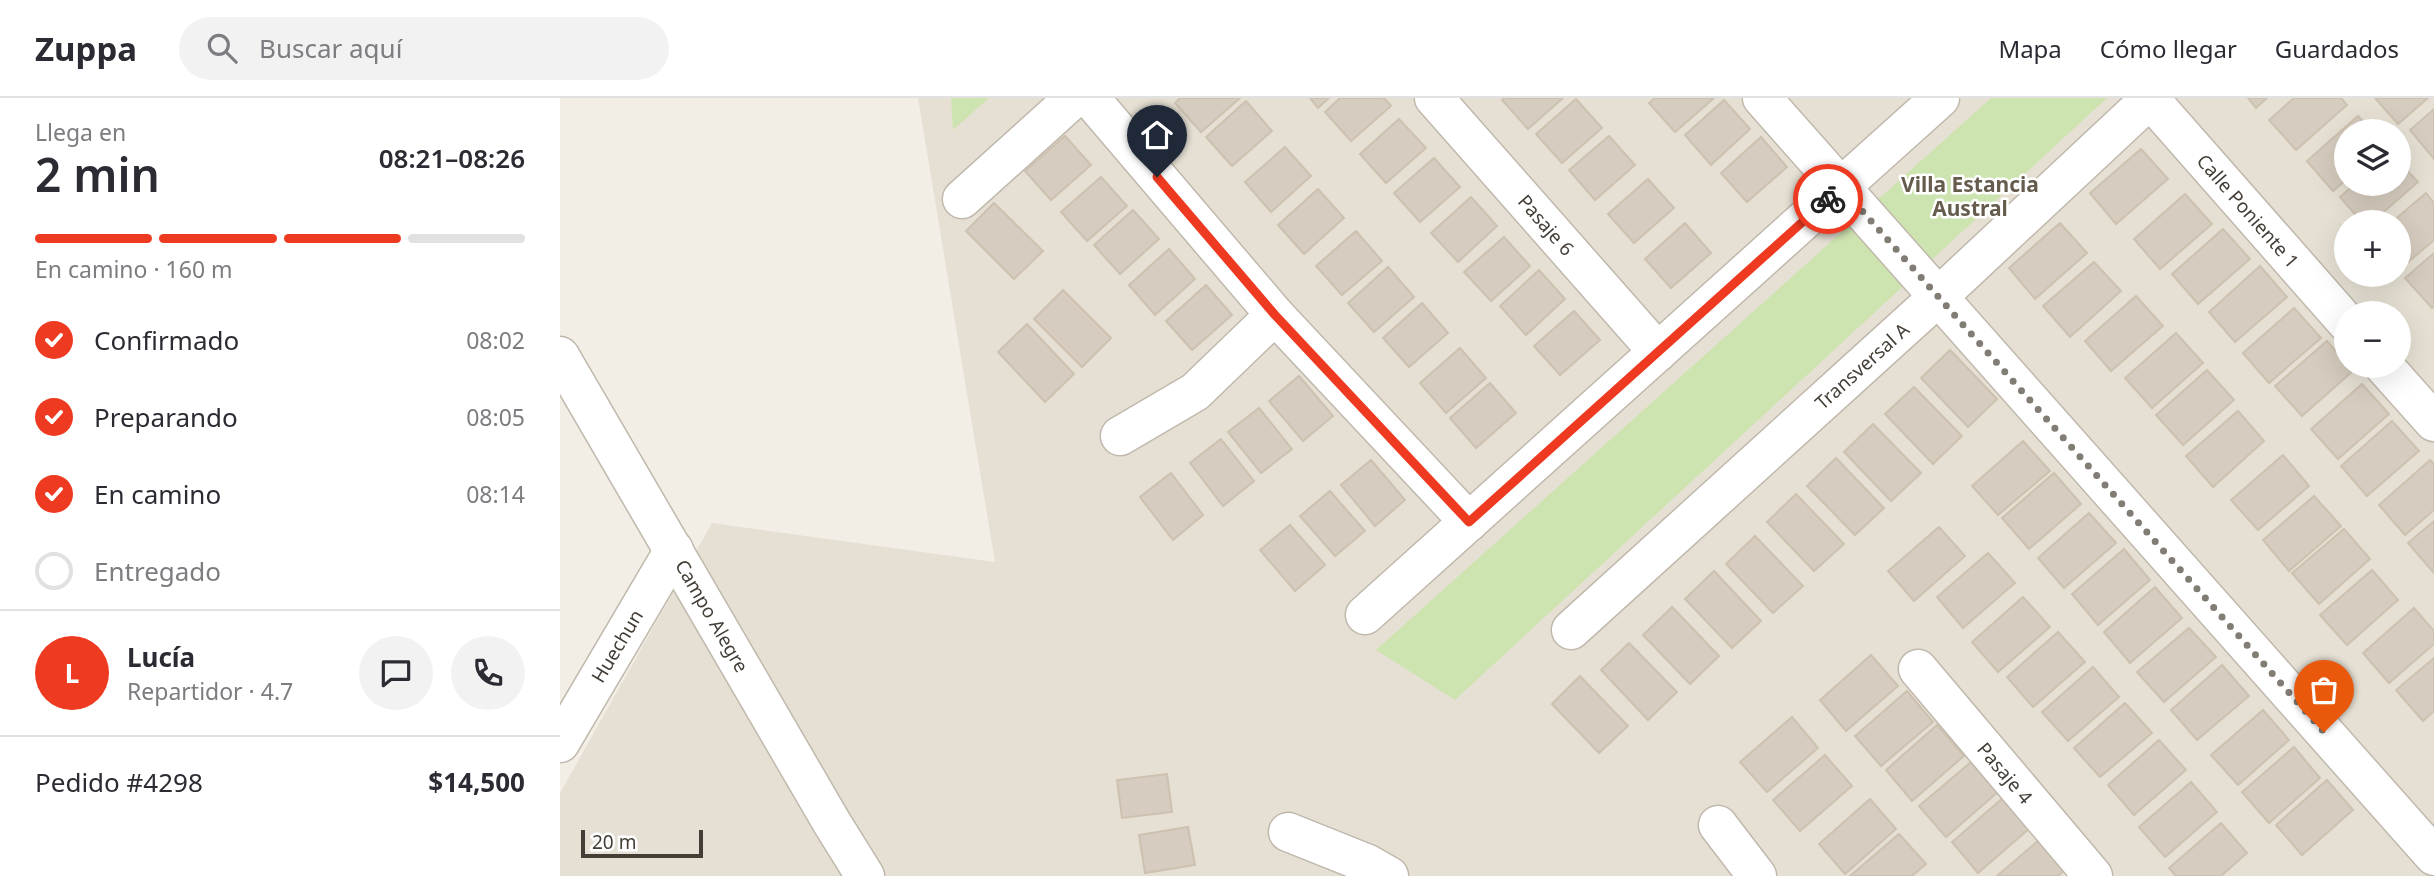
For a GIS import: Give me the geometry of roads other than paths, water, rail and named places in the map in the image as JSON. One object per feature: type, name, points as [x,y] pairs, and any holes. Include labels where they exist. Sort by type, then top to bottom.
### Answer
[{"type":"street","points":[[962,199],[1074,98]]},
{"type":"street","points":[[1090,98],[1275,315],[1469,522]]},
{"type":"street","name":"Pasaje 6","points":[[1434,98],[1658,352]]},
{"type":"street","points":[[1762,98],[2434,856]]},
{"type":"street","points":[[1365,615],[1940,98]]},
{"type":"street","name":"Transversal A","points":[[1571,630],[1938,297],[2150,98]]},
{"type":"street","name":"Calle Poniente 1","points":[[2150,98],[2334,308]]},
{"type":"street","points":[[1120,436],[1195,392],[1275,315]]},
{"type":"street","name":"Campo Alegre","points":[[560,356],[864,876]]},
{"type":"street","points":[[2395,378],[2434,422]]},
{"type":"street","name":"Huechun","points":[[560,743],[674,550]]},
{"type":"street","name":"Pasaje 4","points":[[1918,669],[2093,876]]},
{"type":"street","points":[[1718,825],[1757,876]]},
{"type":"street","points":[[1288,832],[1368,864],[1389,876]]},
{"type":"district","name":"Villa Estancia Austral","points":[[1970,196]]}]
